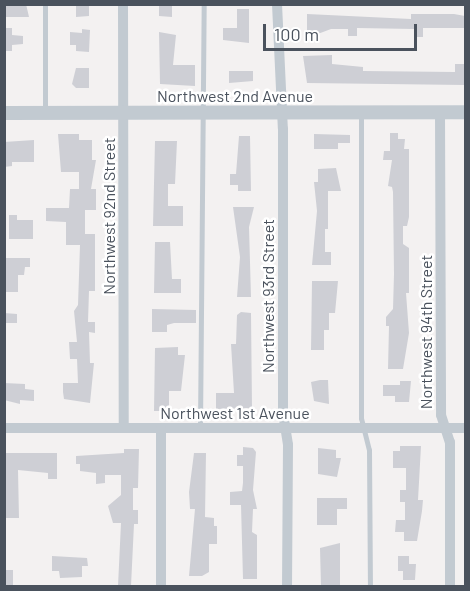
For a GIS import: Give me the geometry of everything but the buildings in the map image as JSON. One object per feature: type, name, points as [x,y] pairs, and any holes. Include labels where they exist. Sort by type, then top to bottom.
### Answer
[{"type":"street","name":"Northwest 92nd Street","points":[[123,4],[124,428]]},
{"type":"street","name":"Northwest 93rd Street","points":[[277,4],[281,113],[287,586]]},
{"type":"street","name":"Northwest 94th Street","points":[[440,112],[441,414],[450,442],[450,586]]},
{"type":"street","name":"Northwest 2nd Avenue","points":[[4,113],[465,112]]},
{"type":"street","name":"Northwest 1st Avenue","points":[[4,428],[465,428]]},
{"type":"street","points":[[161,428],[161,586]]},
{"type":"lane","points":[[45,4],[45,113]]},
{"type":"lane","points":[[200,428],[204,4]]},
{"type":"lane","points":[[361,113],[364,428],[369,450],[370,586]]}]
